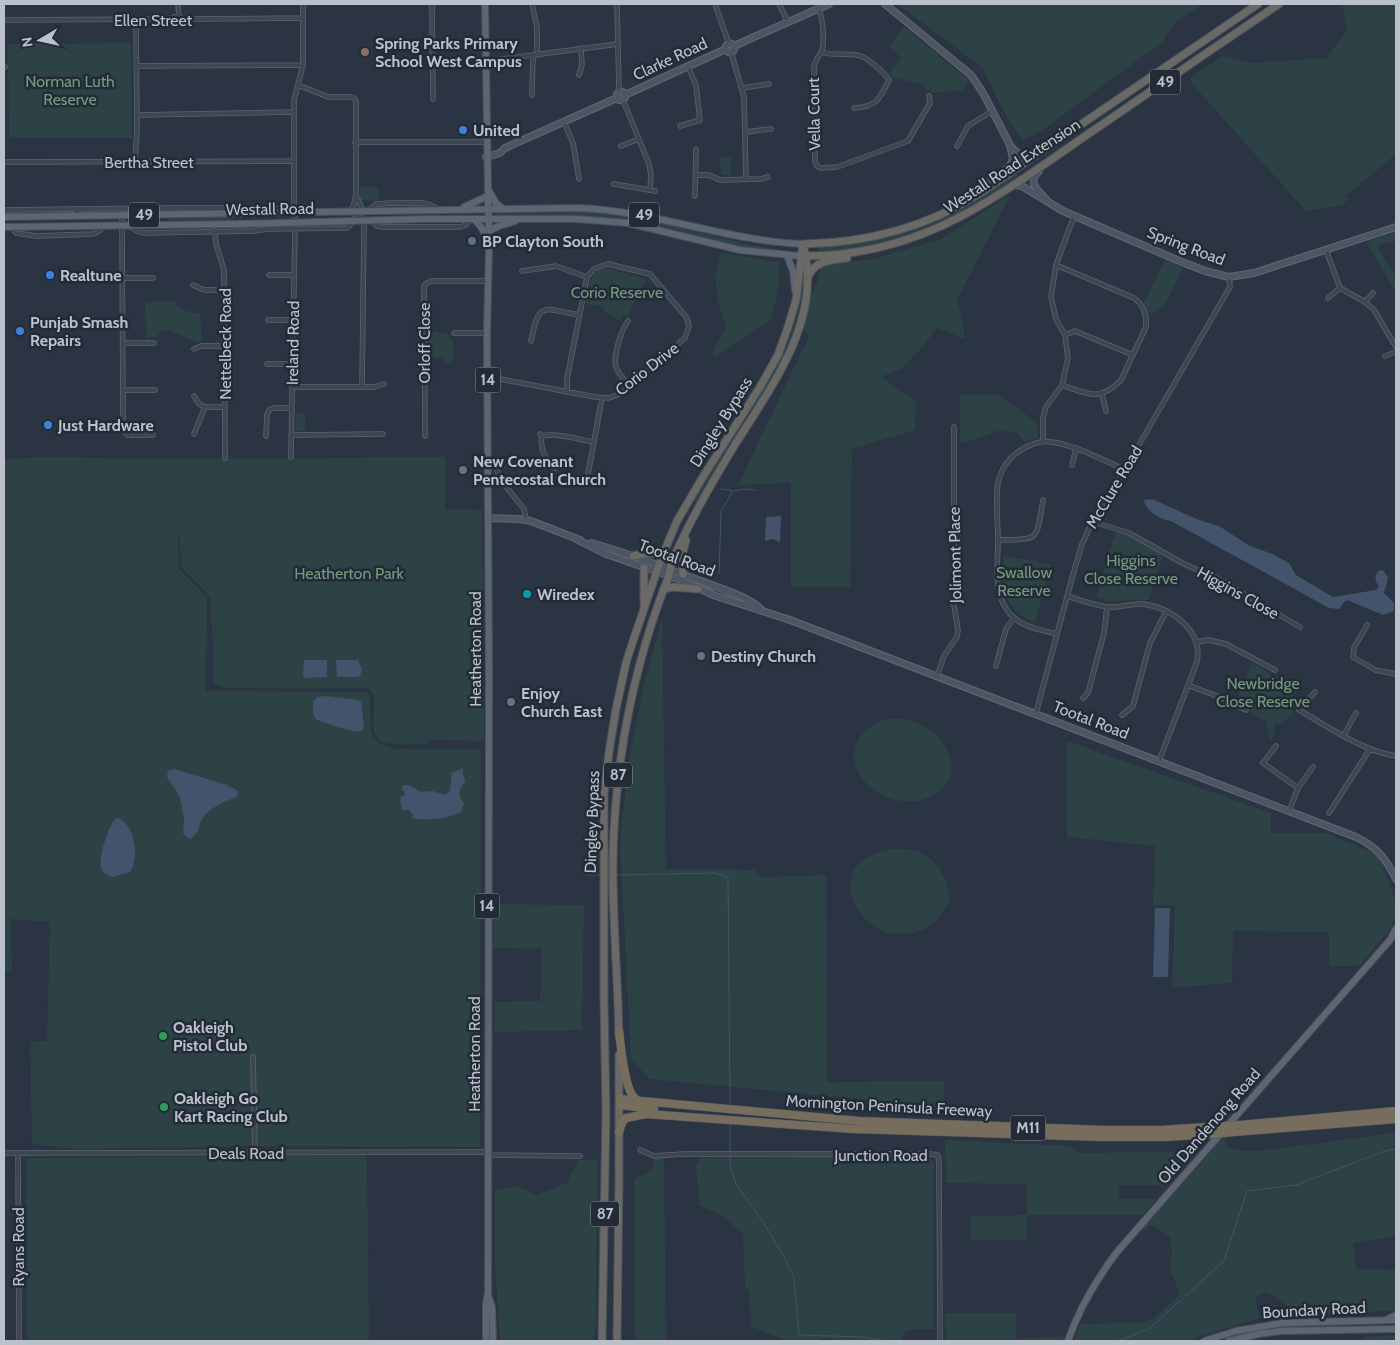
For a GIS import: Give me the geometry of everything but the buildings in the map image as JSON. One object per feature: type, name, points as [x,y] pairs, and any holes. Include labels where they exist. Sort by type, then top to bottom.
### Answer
[{"type":"highway","name":"Westall Road Extension","points":[[803,244],[844,242],[879,236],[921,224],[960,205],[1258,4]]},
{"type":"highway","name":"Westall Road Extension","points":[[803,256],[847,253],[907,240],[939,228],[985,204],[1279,4]]},
{"type":"highway","name":"87","points":[[803,244],[803,256]]},
{"type":"highway","points":[[808,278],[812,270],[821,264],[864,254],[881,247]]},
{"type":"highway","name":"Dingley Bypass","points":[[617,1341],[620,1102],[613,871],[616,804],[625,729],[640,662],[671,564],[690,523],[720,469],[786,361],[800,323],[808,278],[803,256]]},
{"type":"highway","name":"Dingley Bypass","points":[[602,1341],[606,1100],[603,875],[604,795],[608,752],[626,663],[676,521],[778,355],[796,300],[803,256]]},
{"type":"highway","points":[[683,574],[682,557],[690,523]]},
{"type":"highway","points":[[633,556],[664,553]]},
{"type":"highway","points":[[644,568],[644,610]]},
{"type":"highway","points":[[663,590],[672,587],[698,589]]},
{"type":"highway","points":[[619,1031],[626,1074],[632,1095],[638,1100]]},
{"type":"highway","name":"M11","points":[[606,1100],[620,1102]]},
{"type":"highway","name":"Mornington Peninsula Freeway","points":[[620,1102],[638,1100],[859,1121],[1105,1130],[1161,1130],[1396,1111]]},
{"type":"highway","name":"Mornington Peninsula Freeway","points":[[620,1102],[696,1117]]},
{"type":"highway","name":"Mornington Peninsula Freeway","points":[[619,1132],[624,1119],[634,1115],[646,1114],[853,1129],[1100,1138],[1214,1134],[1396,1118]]},
{"type":"main road","name":"Heatherton Road","points":[[485,4],[486,155],[489,220],[487,333],[488,1293],[486,1304],[486,1341]]},
{"type":"main road","name":"Clarke Road","points":[[486,155],[829,4]]},
{"type":"main road","points":[[885,4],[964,67],[976,81],[1010,145],[1020,156],[1031,158]]},
{"type":"main road","points":[[960,205],[1000,175],[1013,162],[1010,145]]},
{"type":"main road","name":"Spring Road","points":[[1056,207],[1036,189],[1032,180],[1038,172],[1067,148]]},
{"type":"main road","name":"Spring Road","points":[[1012,186],[1022,186],[1074,216],[1205,271],[1229,277],[1254,273],[1396,228]]},
{"type":"main road","points":[[488,188],[496,203],[503,209]]},
{"type":"main road","points":[[459,210],[475,204],[488,196]]},
{"type":"main road","name":"Westall Road Extension","points":[[488,209],[579,208],[615,211],[761,240],[803,244]]},
{"type":"main road","name":"Westall Road","points":[[4,217],[77,212],[93,216],[488,209]]},
{"type":"main road","points":[[93,216],[94,226]]},
{"type":"main road","points":[[489,231],[498,226],[524,219]]},
{"type":"main road","points":[[472,220],[481,227],[489,242]]},
{"type":"main road","name":"Westall Road","points":[[4,226],[296,225],[354,221],[489,220]]},
{"type":"main road","name":"Westall Road Extension","points":[[489,220],[593,220],[624,223],[740,250],[803,256]]},
{"type":"main road","points":[[786,255],[794,274],[796,300]]},
{"type":"main road","name":"Tootal Road","points":[[488,518],[526,520],[542,524],[606,554],[644,568],[659,569]]},
{"type":"main road","name":"Tootal Road","points":[[578,540],[633,556],[698,589],[763,610],[937,676],[1370,844],[1384,857],[1395,877],[1396,884]]},
{"type":"main road","name":"Tootal Road","points":[[669,573],[683,574],[754,603],[763,610]]},
{"type":"main road","name":"Old Dandenong Road","points":[[1390,940],[1396,929]]},
{"type":"main road","name":"Old Dandenong Road","points":[[1068,1341],[1088,1295],[1101,1272],[1117,1252],[1396,935]]},
{"type":"main road","name":"Heatherton Road","points":[[488,1293],[492,1307],[493,1341]]},
{"type":"main road","points":[[1385,1321],[1396,1315]]},
{"type":"main road","name":"Boundary Road","points":[[1204,1341],[1236,1331],[1282,1323],[1396,1320]]},
{"type":"main road","name":"Boundary Road","points":[[1229,1341],[1282,1331],[1396,1329]]},
{"type":"street","points":[[178,4],[179,16]]},
{"type":"street","name":"Ireland Road","points":[[291,457],[296,225],[294,213],[294,112],[303,65],[302,4]]},
{"type":"street","points":[[432,4],[432,99]]},
{"type":"street","points":[[532,4],[532,13],[537,27],[532,95]]},
{"type":"street","points":[[614,184],[652,190],[648,164],[621,96],[617,4]]},
{"type":"street","points":[[715,4],[730,48],[745,104],[746,179]]},
{"type":"street","points":[[779,4],[788,22]]},
{"type":"street","name":"Vella Court","points":[[819,8],[822,17],[823,46],[815,60],[814,67],[815,161],[817,166],[821,168],[837,167],[908,141],[930,103],[930,96]]},
{"type":"street","name":"Ellen Street","points":[[4,20],[136,20],[166,19],[179,16],[189,19],[303,18]]},
{"type":"street","points":[[135,162],[137,115],[136,20]]},
{"type":"street","points":[[485,61],[618,44]]},
{"type":"street","points":[[579,75],[582,65],[581,48]]},
{"type":"street","points":[[821,52],[829,55],[857,55],[864,57],[889,80],[879,99],[874,104],[862,108],[854,108]]},
{"type":"street","points":[[136,66],[303,65]]},
{"type":"street","points":[[680,126],[700,120],[696,85],[688,66]]},
{"type":"street","points":[[742,88],[769,84]]},
{"type":"street","points":[[298,85],[328,97],[354,98],[356,101],[356,193],[350,212],[360,216],[363,221],[362,387]]},
{"type":"street","points":[[957,146],[968,126],[992,111]]},
{"type":"street","points":[[137,115],[294,112]]},
{"type":"street","points":[[564,122],[573,142],[579,179]]},
{"type":"street","points":[[745,132],[772,129]]},
{"type":"street","points":[[621,146],[639,139]]},
{"type":"street","points":[[355,142],[486,142]]},
{"type":"street","points":[[695,196],[696,150]]},
{"type":"street","name":"Bertha Street","points":[[4,162],[294,161]]},
{"type":"street","points":[[696,175],[709,175],[720,180],[761,179],[768,177]]},
{"type":"street","points":[[356,193],[365,211]]},
{"type":"street","points":[[161,215],[171,208]]},
{"type":"street","name":"Westall Road","points":[[4,210],[77,212],[171,208],[277,208],[284,213]]},
{"type":"street","points":[[122,215],[124,432],[129,435],[154,435]]},
{"type":"street","points":[[1043,441],[1043,418],[1046,408],[1062,385],[1068,358],[1065,334],[1056,319],[1051,297],[1056,265],[1074,216]]},
{"type":"street","name":"Westall Road","points":[[130,225],[143,233],[253,231],[296,225]]},
{"type":"street","points":[[187,225],[198,232]]},
{"type":"street","name":"Westall Road","points":[[12,226],[16,233],[36,236],[95,233],[104,226]]},
{"type":"street","name":"Nettelbeck Road","points":[[215,232],[216,244],[224,267],[225,458]]},
{"type":"street","points":[[1326,250],[1340,288],[1365,302],[1374,310],[1396,347]]},
{"type":"street","name":"Corio Drive","points":[[488,377],[602,398],[618,395],[685,338],[689,330],[685,315],[650,274],[608,264],[594,269],[587,276]]},
{"type":"street","points":[[1056,265],[1134,298],[1140,303],[1147,320],[1146,327],[1133,355],[1121,380],[1115,387],[1102,395],[1079,392],[1062,385]]},
{"type":"street","points":[[522,271],[556,266],[587,276],[564,391]]},
{"type":"street","points":[[269,274],[294,275]]},
{"type":"street","name":"McClure Road","points":[[1036,714],[1067,596],[1086,534],[1094,522],[1104,499],[1124,470],[1230,287],[1229,277]]},
{"type":"street","points":[[122,278],[153,278]]},
{"type":"street","name":"Orloff Close","points":[[425,436],[424,286],[430,281],[488,281]]},
{"type":"street","points":[[193,285],[204,290],[224,290]]},
{"type":"street","points":[[1328,298],[1340,288]]},
{"type":"street","points":[[1365,302],[1373,292]]},
{"type":"street","points":[[531,341],[536,319],[542,310],[548,309],[579,315]]},
{"type":"street","points":[[268,320],[294,320]]},
{"type":"street","points":[[628,321],[622,329],[616,360],[619,372],[630,386]]},
{"type":"street","points":[[1065,334],[1075,331],[1133,355]]},
{"type":"street","points":[[454,333],[487,333]]},
{"type":"street","points":[[122,343],[154,343]]},
{"type":"street","points":[[194,348],[201,346],[225,346]]},
{"type":"street","points":[[1384,356],[1396,352]]},
{"type":"street","points":[[267,364],[293,364]]},
{"type":"street","points":[[292,388],[375,387],[384,384]]},
{"type":"street","points":[[123,390],[155,390]]},
{"type":"street","points":[[1102,395],[1106,411]]},
{"type":"street","points":[[194,396],[199,404],[205,407],[225,407]]},
{"type":"street","points":[[586,484],[602,398]]},
{"type":"street","points":[[194,434],[205,407]]},
{"type":"street","points":[[266,436],[268,411],[274,408],[292,408]]},
{"type":"street","name":"Jolimont Place","points":[[937,676],[944,656],[957,638],[958,630],[954,605],[954,427]]},
{"type":"street","points":[[292,435],[383,434]]},
{"type":"street","points":[[554,469],[543,453],[541,435],[562,436],[594,442]]},
{"type":"street","points":[[1057,634],[1025,625],[1014,618],[1003,604],[1000,595],[998,584],[998,485],[1003,467],[1023,448],[1043,441],[1065,444],[1108,461],[1124,470]]},
{"type":"street","points":[[1072,466],[1076,448]]},
{"type":"street","points":[[497,471],[512,495],[524,509],[526,520]]},
{"type":"street","points":[[998,540],[1029,539],[1035,536],[1038,530],[1042,500]]},
{"type":"street","name":"Higgins Close","points":[[1094,522],[1129,533],[1175,559],[1215,577],[1300,627]]},
{"type":"street","points":[[1067,596],[1108,607],[1140,604],[1154,607],[1183,622],[1192,632],[1197,642],[1196,662],[1159,761]]},
{"type":"street","points":[[1083,698],[1088,694],[1104,633],[1108,607]]},
{"type":"street","points":[[1122,715],[1133,706],[1150,643],[1166,612]]},
{"type":"street","points":[[996,666],[1006,629],[1014,618]]},
{"type":"street","points":[[1367,625],[1353,653],[1353,657],[1375,670],[1396,674]]},
{"type":"street","points":[[1197,642],[1208,640],[1226,644],[1274,670]]},
{"type":"street","points":[[1346,653],[1353,653]]},
{"type":"street","points":[[1188,685],[1227,700],[1246,710]]},
{"type":"street","points":[[1315,692],[1299,710],[1370,749],[1396,756]]},
{"type":"street","points":[[1344,735],[1356,713]]},
{"type":"street","points":[[1276,746],[1263,764],[1298,788]]},
{"type":"street","points":[[1329,812],[1370,749]]},
{"type":"street","points":[[1289,811],[1298,788],[1313,767]]},
{"type":"street","points":[[253,1057],[255,1152]]},
{"type":"street","name":"Junction Road","points":[[640,1150],[654,1156],[935,1154],[938,1156],[939,1163],[940,1341]]},
{"type":"street","name":"Deals Road","points":[[4,1153],[487,1153],[580,1156]]},
{"type":"street","name":"Ryans Road","points":[[18,1153],[19,1341]]},
{"type":"green space","points":[[898,4],[1203,4],[1176,21],[1161,43],[1044,129],[1023,141],[1009,121],[982,68]]},
{"type":"green space","points":[[1342,4],[1396,4],[1396,154],[1346,196],[1348,199],[1342,205],[1306,211],[1192,84],[1190,78],[1222,56],[1249,63],[1326,58],[1347,30]]},
{"type":"green space","points":[[904,27],[967,78],[968,81],[963,90],[934,93],[930,90],[926,91],[922,84],[894,78],[889,73],[901,58],[889,46]]},
{"type":"green space","name":"Norman Luth Reserve","points":[[131,43],[132,138],[9,138],[8,44]]},
{"type":"green space","points":[[731,157],[731,175],[721,175],[720,158]]},
{"type":"green space","points":[[1015,171],[1020,178],[973,207],[930,229],[882,243],[818,253],[818,247],[868,242],[919,227]]},
{"type":"green space","points":[[360,187],[379,187],[379,200],[360,200]]},
{"type":"green space","points":[[1011,194],[957,300],[965,339],[937,328],[903,368],[881,377],[916,401],[915,430],[852,449],[850,587],[791,587],[791,483],[738,485],[810,334],[803,332],[810,298],[818,280],[821,265],[874,259],[941,239]]},
{"type":"green space","points":[[525,211],[538,213],[593,212],[617,214],[783,250],[783,252],[738,246],[624,219],[578,216],[497,215],[496,212]]},
{"type":"green space","points":[[231,217],[231,221],[167,222],[169,218]]},
{"type":"green space","points":[[1396,232],[1396,241],[1377,246],[1396,277],[1396,292],[1366,242]]},
{"type":"green space","points":[[720,253],[779,262],[779,286],[771,320],[715,357],[712,353],[726,327],[719,306],[715,278]]},
{"type":"green space","points":[[1165,260],[1183,268],[1165,305],[1150,315],[1144,303]]},
{"type":"green space","points":[[802,265],[806,266],[804,291],[793,334],[775,374],[696,502],[693,500],[780,357],[795,317]]},
{"type":"green space","name":"Corio Reserve","points":[[608,269],[646,280],[636,297],[629,315],[623,315],[619,320],[603,311],[604,307],[586,304],[593,276],[601,270]]},
{"type":"green space","points":[[173,301],[183,310],[200,314],[202,342],[163,330],[156,337],[146,339],[145,302]]},
{"type":"green space","points":[[428,331],[448,333],[449,338],[453,340],[453,363],[444,363],[443,358],[429,358]]},
{"type":"green space","points":[[960,395],[1000,395],[1038,424],[1038,438],[1025,442],[1016,432],[997,431],[960,443]]},
{"type":"green space","points":[[296,413],[305,413],[305,431],[297,431],[296,429]]},
{"type":"green space","name":"Heatherton Park","points":[[42,457],[178,459],[445,457],[445,509],[482,510],[484,741],[427,740],[427,744],[396,744],[387,743],[379,739],[375,733],[373,693],[368,688],[225,688],[215,684],[212,678],[214,666],[210,596],[182,568],[178,525],[179,569],[207,597],[206,691],[366,692],[369,693],[370,699],[372,735],[379,743],[395,749],[479,749],[481,752],[480,1147],[256,1146],[75,1149],[32,1144],[30,1042],[47,1041],[50,922],[11,919],[12,971],[4,971],[4,459]]},
{"type":"green space","name":"Higgins Close Reserve","points":[[1116,532],[1132,537],[1163,556],[1149,600],[1108,601],[1096,598]]},
{"type":"green space","name":"Swallow Reserve","points":[[1003,556],[1051,564],[1035,623],[1016,611],[1010,604],[1004,588]]},
{"type":"green space","points":[[662,619],[666,869],[754,870],[760,877],[826,875],[827,1082],[944,1081],[944,1107],[649,1079],[631,1059],[620,844],[629,761],[644,684]]},
{"type":"green space","name":"Newbridge Close Reserve","points":[[1252,663],[1266,671],[1269,675],[1277,677],[1283,696],[1287,691],[1300,701],[1294,705],[1292,710],[1294,713],[1280,724],[1275,724],[1273,739],[1270,741],[1265,721],[1251,713],[1248,702],[1237,698]]},
{"type":"green space","points":[[885,719],[904,719],[915,722],[934,733],[948,750],[952,770],[949,780],[934,795],[916,801],[895,800],[877,792],[861,777],[856,767],[855,748],[859,739],[866,731],[874,724]]},
{"type":"green space","points":[[1067,741],[1271,813],[1271,833],[1326,833],[1374,854],[1384,867],[1396,905],[1396,916],[1390,929],[1359,966],[1329,966],[1329,932],[1233,931],[1232,983],[1172,988],[1175,905],[1153,905],[1155,846],[1067,837]]},
{"type":"green space","points":[[893,849],[916,851],[929,858],[940,869],[949,891],[946,908],[940,916],[927,927],[912,933],[899,934],[882,931],[864,918],[854,902],[851,884],[852,875],[856,867],[863,860],[873,855]]},
{"type":"green space","points":[[494,904],[584,905],[582,1030],[494,1032],[495,1002],[540,1001],[542,949],[494,948]]},
{"type":"green space","points":[[1394,1133],[1396,1236],[1353,1244],[1357,1269],[1396,1270],[1396,1310],[1304,1316],[1267,1292],[1255,1297],[1260,1318],[1189,1341],[1074,1341],[1081,1322],[1086,1324],[1144,1322],[1154,1318],[1180,1294],[1169,1267],[1172,1252],[1170,1238],[1159,1229],[1150,1225],[1143,1232],[1141,1229],[1201,1163],[1219,1139],[1225,1138],[1227,1147],[1248,1151]]},
{"type":"green space","points":[[945,1140],[1070,1146],[1081,1153],[1199,1151],[1166,1186],[1119,1185],[1119,1198],[1156,1199],[1143,1215],[1027,1215],[1027,1184],[946,1183]]},
{"type":"green space","points":[[367,1155],[369,1341],[27,1341],[26,1158]]},
{"type":"green space","points":[[905,1156],[931,1158],[934,1162],[934,1329],[906,1330],[899,1341],[844,1341],[825,1338],[816,1341],[790,1341],[751,1327],[749,1289],[745,1289],[743,1234],[725,1217],[699,1205],[696,1167],[700,1158]]},
{"type":"green space","points":[[653,1158],[664,1158],[666,1341],[635,1341],[634,1180],[652,1169]]},
{"type":"green space","points":[[578,1160],[597,1160],[596,1329],[593,1341],[500,1341],[495,1264],[495,1190],[517,1186],[537,1195],[569,1182],[571,1172],[575,1169]]},
{"type":"green space","points":[[1027,1215],[1027,1240],[971,1240],[971,1216]]},
{"type":"green space","points":[[945,1313],[1016,1313],[1016,1339],[1065,1336],[1063,1341],[946,1341]]},
{"type":"green space","points":[[1396,1336],[1396,1341],[1363,1341],[1363,1337]]},
{"type":"water","points":[[1152,499],[1199,520],[1219,526],[1250,546],[1273,554],[1290,564],[1296,575],[1333,597],[1376,590],[1379,586],[1376,581],[1376,575],[1378,571],[1383,570],[1388,578],[1384,593],[1394,603],[1394,611],[1383,615],[1347,600],[1340,609],[1329,608],[1171,521],[1154,514],[1147,508],[1144,500]]},
{"type":"water","points":[[781,516],[780,542],[773,539],[765,541],[766,517]]},
{"type":"water","points":[[304,660],[327,660],[327,677],[305,678],[303,675]]},
{"type":"water","points":[[336,660],[358,660],[362,669],[360,676],[337,677]]},
{"type":"water","points":[[325,696],[359,700],[361,702],[364,726],[362,731],[346,729],[315,719],[313,702],[317,697]]},
{"type":"water","points":[[463,768],[463,776],[466,782],[462,785],[460,791],[460,798],[464,803],[461,812],[443,818],[424,819],[412,818],[413,815],[409,810],[403,810],[400,801],[401,796],[404,796],[405,793],[402,789],[403,785],[408,785],[421,792],[433,791],[445,795],[450,791],[452,773]]},
{"type":"water","points":[[174,769],[227,785],[238,791],[236,797],[215,807],[205,815],[196,834],[190,839],[183,833],[184,819],[180,797],[167,777],[168,771]]},
{"type":"water","points":[[117,818],[123,821],[132,834],[135,858],[130,872],[113,877],[102,871],[101,860],[107,834]]},
{"type":"water","points":[[1155,908],[1170,908],[1168,977],[1153,977]]},
{"type":"waterway","points":[[719,573],[721,511],[733,491],[721,489]]},
{"type":"waterway","points":[[734,491],[756,490]]},
{"type":"waterway","points":[[616,875],[715,873],[728,877],[730,1105]]},
{"type":"waterway","points":[[588,875],[602,875]]},
{"type":"waterway","points":[[730,1124],[730,1152]]},
{"type":"waterway","points":[[1118,1341],[1149,1329],[1224,1261],[1247,1191],[1296,1185],[1385,1151],[1396,1149]]},
{"type":"waterway","points":[[730,1156],[731,1169],[736,1184],[763,1222],[794,1277],[799,1335],[863,1337],[886,1341]]},
{"type":"place","name":"Spring Parks Primary School West Campus","points":[[365,52]]},
{"type":"place","name":"United","points":[[463,130]]},
{"type":"place","name":"BP Clayton South","points":[[472,241]]},
{"type":"place","name":"Realtune","points":[[50,275]]},
{"type":"place","name":"Punjab Smash Repairs","points":[[20,331]]},
{"type":"place","name":"Just Hardware","points":[[48,425]]},
{"type":"place","name":"New Covenant Pentecostal Church","points":[[463,470]]},
{"type":"place","name":"Wiredex","points":[[527,594]]},
{"type":"place","name":"Destiny Church","points":[[701,656]]},
{"type":"place","name":"Enjoy Church East","points":[[511,702]]},
{"type":"place","name":"Oakleigh Pistol Club","points":[[163,1036]]},
{"type":"place","name":"Oakleigh Go Kart Racing Club","points":[[164,1107]]}]
